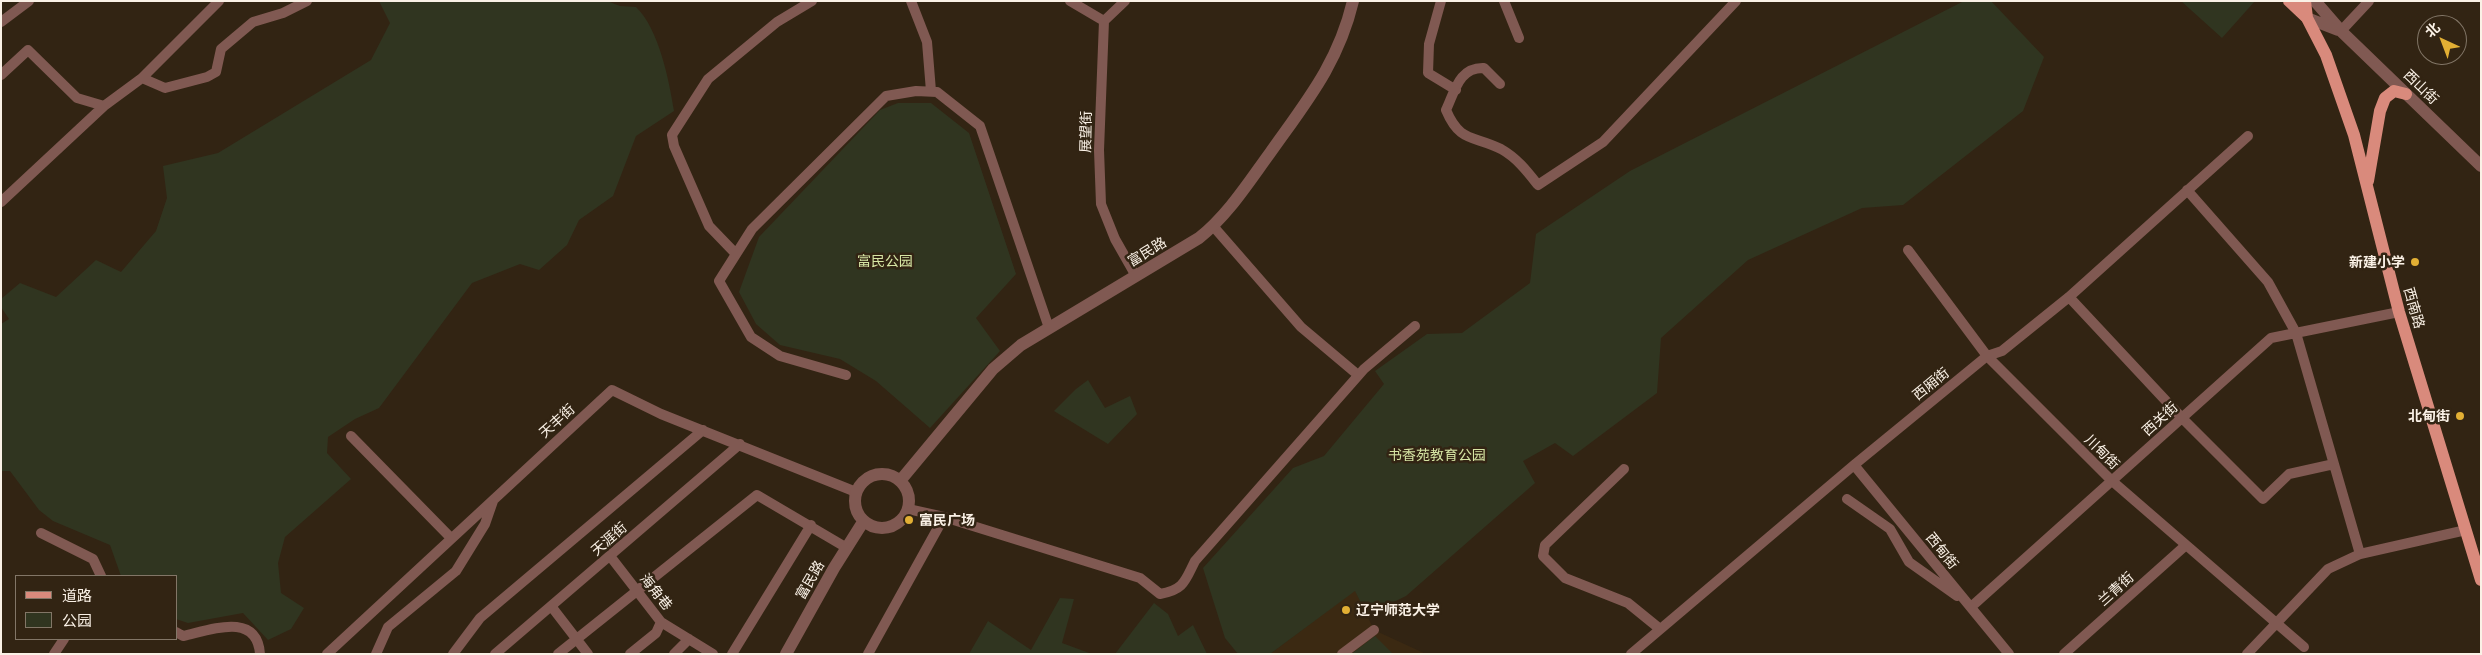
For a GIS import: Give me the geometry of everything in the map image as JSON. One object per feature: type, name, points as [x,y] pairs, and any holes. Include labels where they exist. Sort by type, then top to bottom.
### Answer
[{"type":"main road","name":"西南路","points":[[2289,1],[2308,18]]},
{"type":"main road","name":"西南路","points":[[2305,1],[2308,18],[2329,64],[2354,134],[2399,312],[2481,580]]},
{"type":"main road","points":[[2367,186],[2380,111],[2385,98],[2394,91],[2406,94]]},
{"type":"street","points":[[1,22],[29,1]]},
{"type":"street","points":[[1,202],[104,106],[142,78],[219,1]]},
{"type":"street","points":[[142,78],[165,88],[207,77],[216,72],[220,49],[253,22],[284,13],[307,1]]},
{"type":"street","points":[[736,254],[709,226],[674,146],[672,135],[708,80],[777,22],[812,1]]},
{"type":"street","points":[[912,1],[927,42],[931,92]]},
{"type":"street","points":[[1070,1],[1104,21],[1125,1]]},
{"type":"street","name":"富民路","points":[[900,480],[993,369],[1021,345],[1199,238],[1213,226],[1237,199],[1325,75],[1337,51],[1353,1]]},
{"type":"street","points":[[1441,1],[1429,44],[1428,73],[1456,90]]},
{"type":"street","points":[[1504,1],[1519,38]]},
{"type":"street","points":[[1500,84],[1484,68],[1474,67],[1465,72],[1446,110],[1452,124],[1462,135],[1501,150],[1523,165],[1538,185],[1602,142],[1736,1]]},
{"type":"street","name":"西山街","points":[[2316,1],[2341,31],[2481,166]]},
{"type":"street","points":[[2341,31],[2369,1]]},
{"type":"street","name":"西山街","points":[[2308,18],[2341,31]]},
{"type":"street","name":"展望街","points":[[1104,21],[1099,150],[1101,204],[1115,239],[1136,276]]},
{"type":"street","points":[[1,75],[28,50],[77,98],[104,106]]},
{"type":"street","points":[[846,375],[780,356],[751,336],[719,281],[752,230],[886,96],[916,91],[937,92],[956,104],[980,126],[1049,328]]},
{"type":"street","name":"西厢街","points":[[1630,654],[1854,465],[1987,356],[2002,351],[2070,297],[2248,136]]},
{"type":"street","points":[[2187,190],[2268,282],[2296,333],[2360,554]]},
{"type":"street","points":[[1213,226],[1301,327],[1358,375]]},
{"type":"street","name":"川甸街","points":[[1908,250],[1987,356],[2112,481],[2304,647]]},
{"type":"street","points":[[2070,297],[2182,418],[2263,499],[2289,474],[2334,464]]},
{"type":"street","name":"西关街","points":[[1969,605],[2112,481],[2271,338],[2399,312]]},
{"type":"street","points":[[908,509],[944,517],[1140,578],[1160,594],[1175,591],[1184,583],[1195,561],[1358,375],[1415,326]]},
{"type":"street","name":"天丰街","points":[[327,654],[612,390],[661,414],[856,492]]},
{"type":"street","points":[[453,654],[480,618],[703,430]]},
{"type":"street","points":[[351,436],[451,538]]},
{"type":"street","name":"天涯街","points":[[495,654],[740,444]]},
{"type":"street","name":"西甸街","points":[[1854,465],[2009,654]]},
{"type":"street","points":[[1624,469],[1545,545],[1543,556],[1565,578],[1628,603],[1660,629]]},
{"type":"street","points":[[884,474],[900,480],[908,494],[908,509],[904,516],[892,527],[875,528],[863,522],[856,510],[856,492],[867,478],[884,474]]},
{"type":"street","points":[[558,654],[757,495],[811,525],[847,548]]},
{"type":"street","points":[[376,654],[388,627],[456,571],[485,524],[494,498]]},
{"type":"street","points":[[1847,499],[1890,529],[1909,562],[1969,605]]},
{"type":"street","points":[[868,654],[944,517]]},
{"type":"street","name":"富民路","points":[[786,654],[863,522]]},
{"type":"street","points":[[732,654],[811,525]]},
{"type":"street","points":[[2247,654],[2328,568],[2360,554],[2466,530]]},
{"type":"street","points":[[41,533],[93,559],[101,575]]},
{"type":"street","name":"兰青街","points":[[2064,654],[2186,545]]},
{"type":"street","name":"海角巷","points":[[610,556],[661,622],[713,654]]},
{"type":"street","points":[[551,606],[588,654]]},
{"type":"street","points":[[630,654],[656,634],[661,622]]},
{"type":"street","points":[[178,633],[183,636],[237,625],[252,633],[260,646],[260,654]]},
{"type":"street","points":[[1342,654],[1374,630]]},
{"type":"street","points":[[674,654],[689,639]]},
{"type":"street","points":[[54,654],[63,640]]},
{"type":"shaded area","name":"辽宁师范大学","points":[[1355,590],[1374,630],[1426,654],[1270,654]]},
{"type":"green space","points":[[379,1],[607,1],[620,6],[636,7],[651,28],[657,41],[666,70],[674,111],[636,136],[613,196],[579,220],[567,245],[539,270],[520,264],[472,283],[379,408],[355,419],[328,437],[327,453],[351,479],[285,537],[278,563],[281,593],[304,608],[291,629],[268,640],[243,613],[188,623],[178,620],[178,575],[121,575],[110,545],[53,521],[39,510],[10,471],[1,471],[1,324],[9,319],[1,307],[1,299],[20,283],[56,297],[96,260],[121,272],[156,231],[167,198],[163,166],[218,153],[371,60],[390,23]]},
{"type":"green space","name":"书香苑教育公园","points":[[1964,1],[1991,1],[2044,57],[2023,111],[1903,205],[1862,208],[1748,260],[1661,338],[1657,393],[1573,456],[1555,443],[1523,461],[1535,483],[1406,596],[1367,615],[1355,591],[1270,654],[1238,654],[1225,638],[1203,568],[1293,468],[1324,456],[1384,384],[1375,371],[1427,334],[1462,333],[1530,283],[1536,234],[1630,171]]},
{"type":"green space","points":[[2181,1],[2255,1],[2222,38]]},
{"type":"green space","name":"富民公园","points":[[898,103],[931,103],[969,133],[1016,274],[976,318],[1000,351],[930,428],[876,381],[840,359],[780,345],[756,324],[739,292],[759,237],[880,110]]},
{"type":"green space","points":[[1088,380],[1105,408],[1130,396],[1137,414],[1108,444],[1054,411]]},
{"type":"green space","points":[[1060,598],[1074,599],[1062,643],[1092,654],[969,654],[988,621],[1031,650]]},
{"type":"green space","points":[[1154,603],[1168,614],[1178,636],[1193,625],[1207,654],[1115,654]]},
{"type":"green space","points":[[1375,636],[1393,654],[1352,654],[1354,652]]},
{"type":"place","name":"新建小学","points":[[2415,262]]},
{"type":"place","name":"北甸街","points":[[2460,416]]},
{"type":"place","name":"富民广场","points":[[909,520]]},
{"type":"place","name":"辽宁师范大学","points":[[1346,610]]}]
